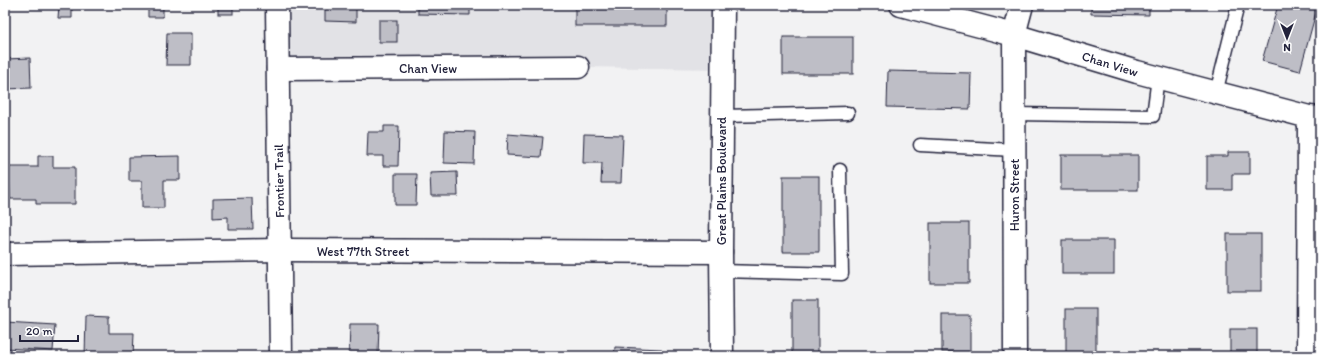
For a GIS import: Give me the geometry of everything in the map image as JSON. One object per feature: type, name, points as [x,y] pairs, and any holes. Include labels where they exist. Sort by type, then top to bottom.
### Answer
[{"type":"street","name":"Frontier Trail","points":[[277,5],[281,356]]},
{"type":"street","name":"Great Plains Boulevard","points":[[722,356],[721,262],[723,5]]},
{"type":"street","name":"Chan View","points":[[901,5],[1014,35],[1216,93],[1314,118]]},
{"type":"street","name":"Huron Street","points":[[1015,356],[1014,35],[1022,5]]},
{"type":"street","name":"Chan View","points":[[278,69],[578,67]]},
{"type":"street","points":[[1308,356],[1314,118]]},
{"type":"street","name":"West 77th Street","points":[[5,254],[280,250],[721,262]]},
{"type":"lane","points":[[1216,93],[1238,5]]},
{"type":"lane","points":[[1014,114],[1153,116],[1158,77]]},
{"type":"lane","points":[[722,116],[848,113]]},
{"type":"lane","points":[[920,144],[1014,150]]},
{"type":"lane","points":[[721,262],[842,274],[840,170]]},
{"type":"shaded area","points":[[278,5],[722,5],[722,69],[578,67],[278,69]]},
{"type":"building","points":[[59,5],[72,5],[72,18],[58,18]]},
{"type":"building","points":[[148,5],[179,6],[163,6],[163,17],[148,17]]},
{"type":"building","points":[[218,5],[233,5],[233,14],[218,14]]},
{"type":"building","points":[[325,5],[356,5],[356,22],[325,21]]},
{"type":"building","points":[[418,5],[470,5],[470,15],[418,14]]},
{"type":"building","points":[[575,5],[667,5],[667,26],[575,26]]},
{"type":"building","points":[[1091,5],[1149,5],[1149,15],[1091,14]]},
{"type":"building","points":[[1278,5],[1318,5],[1300,71],[1262,61]]},
{"type":"building","points":[[379,20],[397,20],[397,42],[379,42]]},
{"type":"building","points":[[167,33],[191,33],[191,65],[166,65]]},
{"type":"building","points":[[783,37],[853,37],[853,74],[783,74]]},
{"type":"building","points":[[30,58],[31,88],[5,89],[5,59]]},
{"type":"building","points":[[888,71],[971,73],[970,109],[887,107]]},
{"type":"building","points":[[384,126],[399,126],[398,166],[383,166],[383,156],[367,156],[368,132],[384,132]]},
{"type":"building","points":[[445,131],[475,132],[474,164],[444,163]]},
{"type":"building","points":[[508,134],[543,137],[541,157],[507,155]]},
{"type":"building","points":[[584,134],[623,135],[621,183],[601,183],[602,163],[583,163]]},
{"type":"building","points":[[1228,152],[1250,152],[1250,174],[1232,174],[1232,190],[1207,190],[1207,156],[1228,156]]},
{"type":"building","points":[[1061,155],[1138,155],[1138,190],[1061,190]]},
{"type":"building","points":[[38,156],[53,156],[53,167],[75,167],[75,204],[36,204],[36,199],[10,199],[9,167],[38,167]]},
{"type":"building","points":[[180,156],[180,180],[164,180],[164,208],[142,208],[142,181],[129,181],[129,157]]},
{"type":"building","points":[[457,172],[458,196],[431,196],[430,173]]},
{"type":"building","points":[[395,174],[417,174],[416,205],[395,205]]},
{"type":"building","points":[[783,176],[819,176],[819,252],[783,252]]},
{"type":"building","points":[[252,198],[253,229],[228,229],[228,217],[213,218],[213,199]]},
{"type":"building","points":[[930,223],[969,223],[969,283],[930,283]]},
{"type":"building","points":[[1227,234],[1261,234],[1261,291],[1227,291]]},
{"type":"building","points":[[1062,240],[1114,240],[1114,274],[1062,274]]},
{"type":"building","points":[[792,300],[818,300],[818,356],[792,356]]},
{"type":"building","points":[[1066,309],[1096,309],[1096,356],[1066,356]]},
{"type":"building","points":[[942,315],[970,315],[970,352],[942,352]]},
{"type":"building","points":[[86,316],[109,317],[109,333],[134,333],[133,356],[85,356]]},
{"type":"building","points":[[5,322],[55,325],[53,351],[5,348]]},
{"type":"building","points":[[350,324],[379,324],[378,356],[349,356]]},
{"type":"building","points":[[1230,329],[1257,329],[1257,356],[1230,356]]},
{"type":"building","points":[[615,347],[661,349],[660,356],[614,356]]}]
